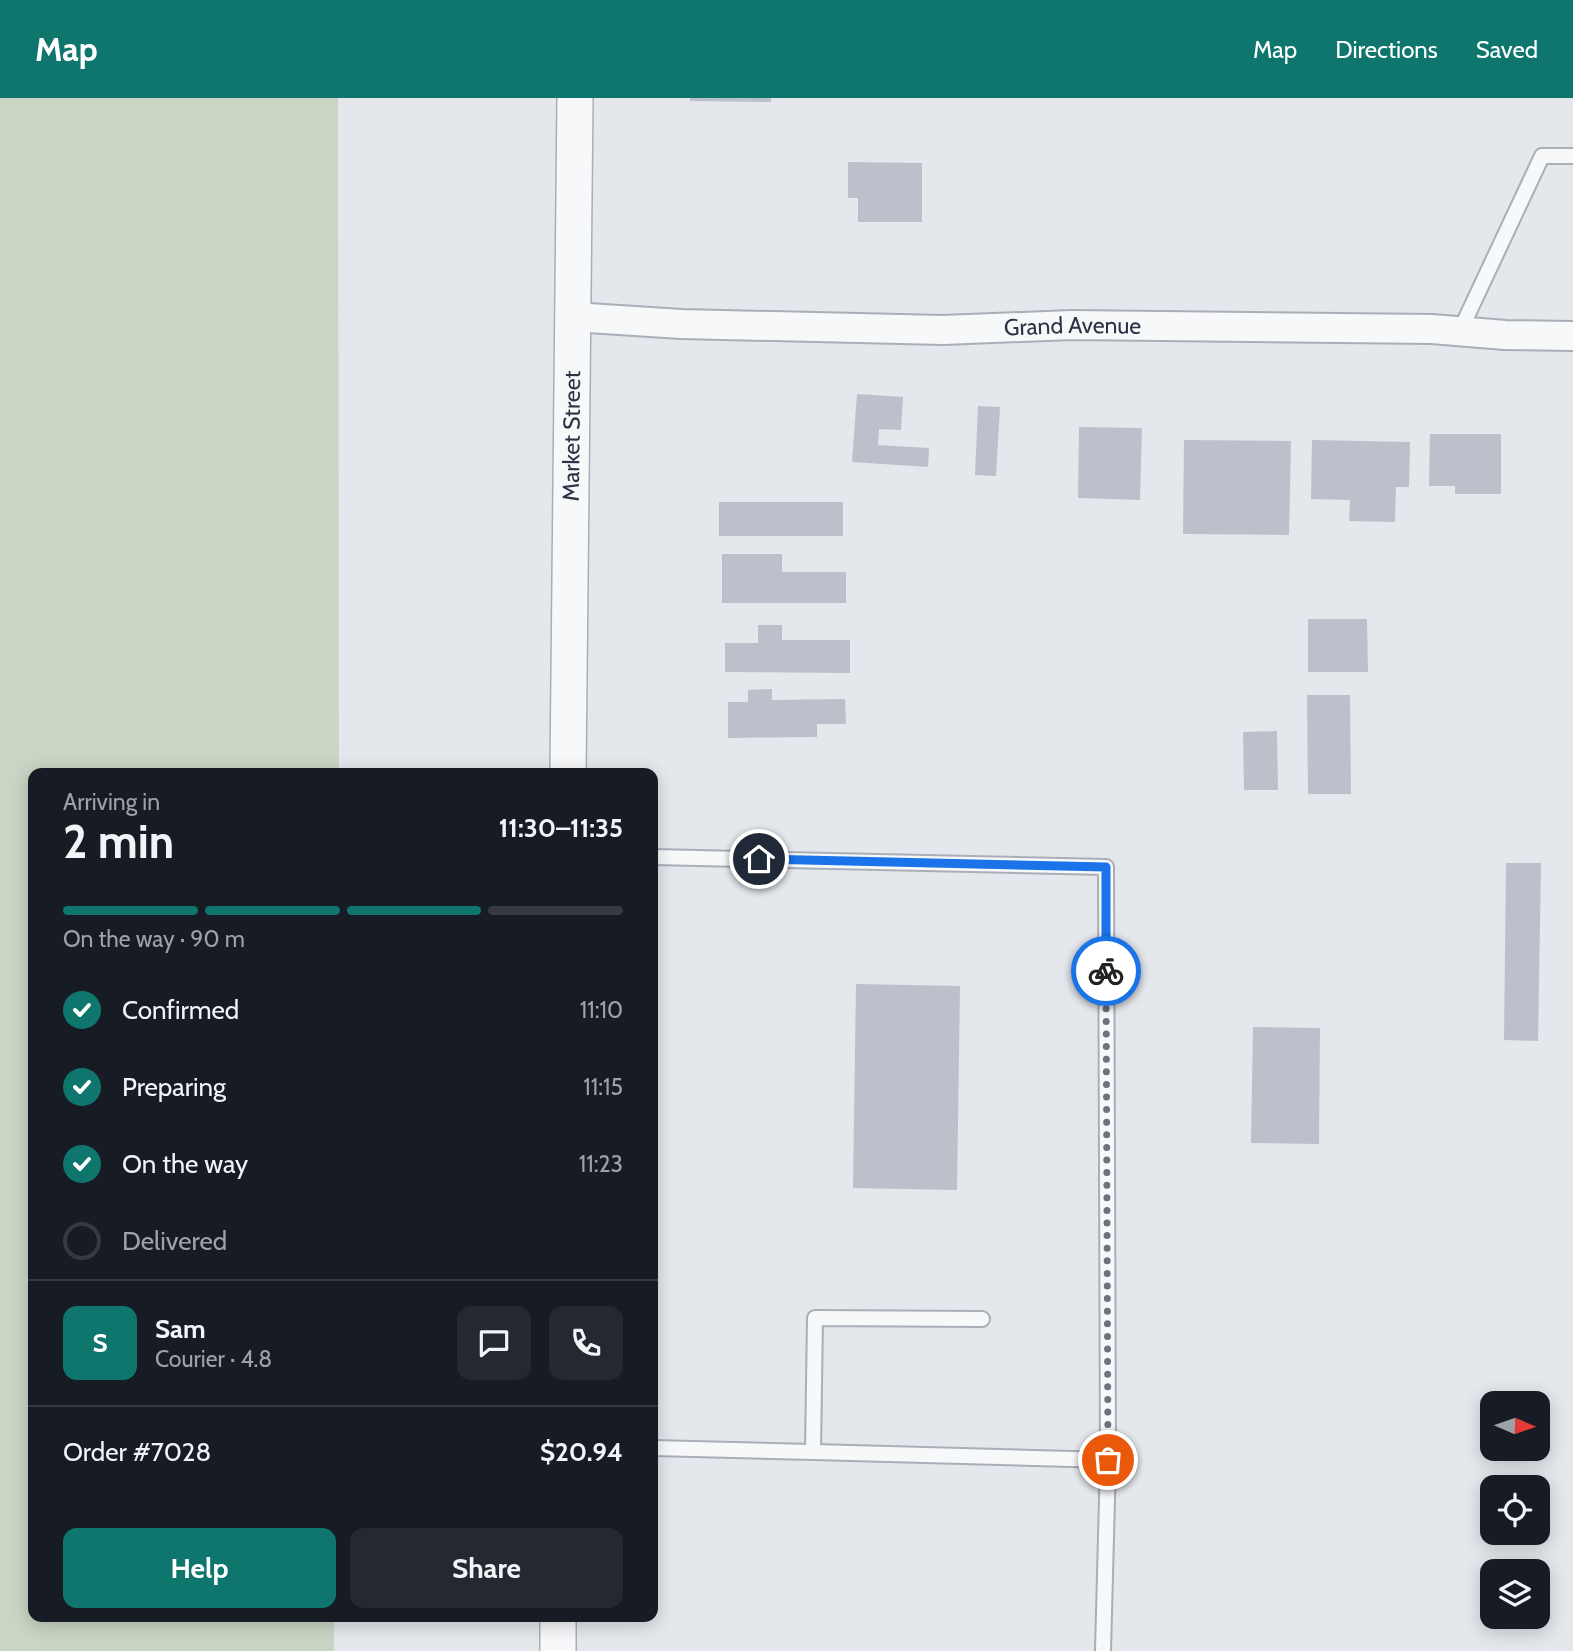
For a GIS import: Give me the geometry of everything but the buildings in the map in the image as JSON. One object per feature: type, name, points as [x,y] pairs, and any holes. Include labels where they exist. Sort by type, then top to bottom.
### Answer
[{"type":"street","name":"Market Street","points":[[568,768],[575,98]]},
{"type":"street","name":"Grand Avenue","points":[[573,317],[681,324],[943,330],[1072,325],[1432,329],[1505,335],[1573,336]]},
{"type":"street","points":[[558,1622],[558,1651]]},
{"type":"lane","points":[[1460,331],[1542,156],[1573,156]]},
{"type":"lane","points":[[658,857],[1106,867],[1108,1460],[1103,1651]]},
{"type":"lane","points":[[813,1452],[815,1318],[982,1319]]},
{"type":"lane","points":[[658,1448],[1108,1460]]},
{"type":"green space","points":[[0,98],[338,98],[339,768],[28,768],[28,1622],[334,1622],[334,1651],[0,1651]]},
{"type":"way so far","points":[[1106,971],[1108,1460]]},
{"type":"route","points":[[759,859],[1106,867],[1106,971]]}]
